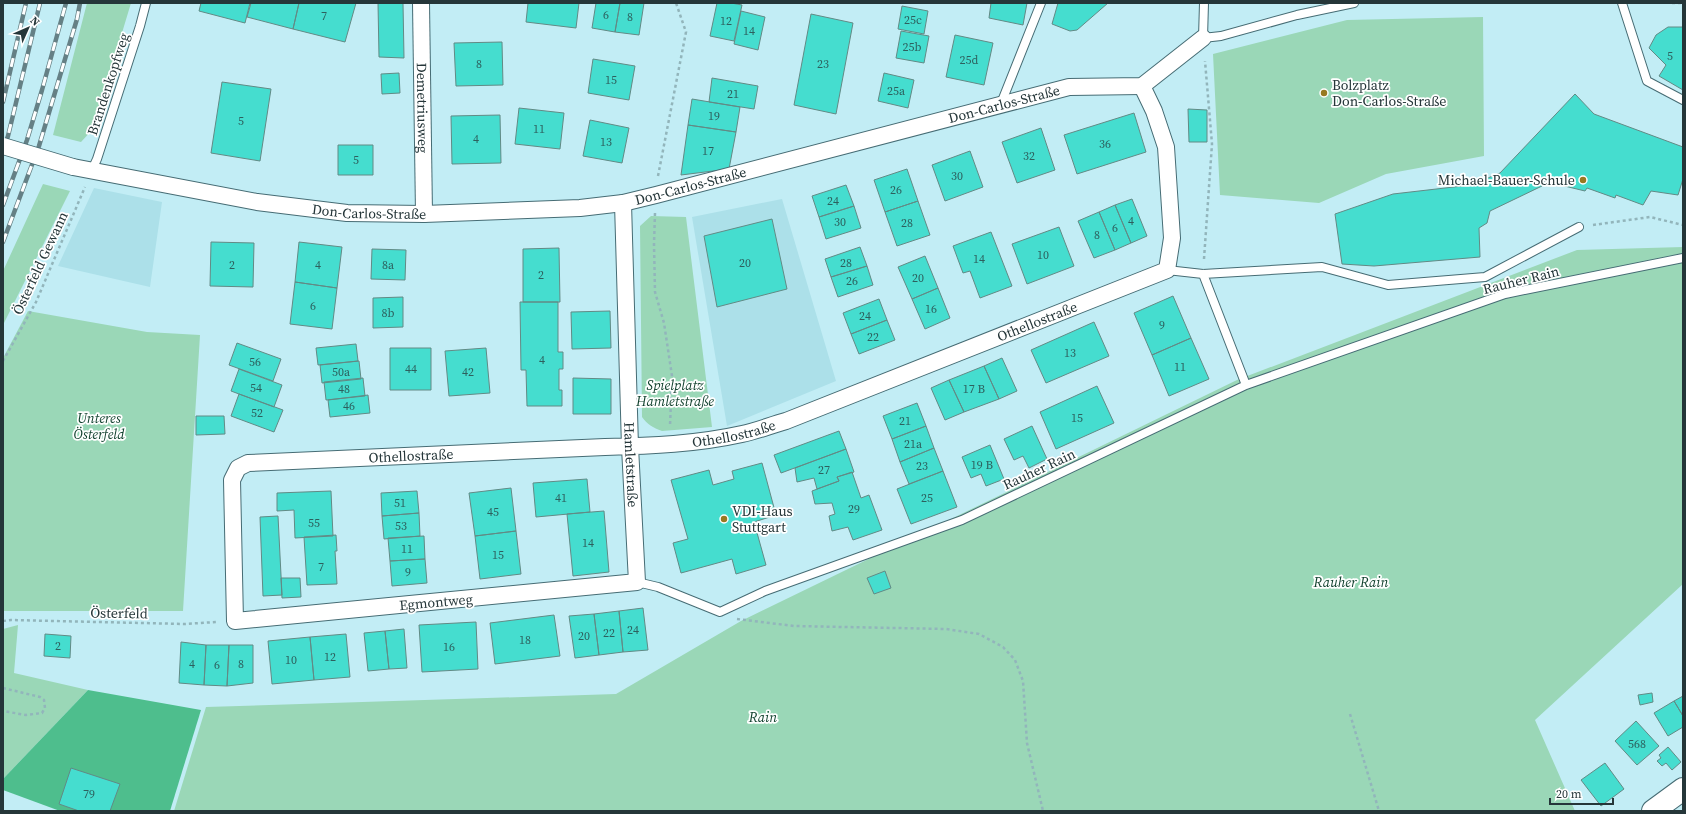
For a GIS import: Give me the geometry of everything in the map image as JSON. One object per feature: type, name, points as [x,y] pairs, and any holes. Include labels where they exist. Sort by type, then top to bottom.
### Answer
[{"type":"main road","points":[[1653,811],[1683,789]]},
{"type":"street","name":"Demetriusweg","points":[[421,3],[424,214]]},
{"type":"street","points":[[1167,270],[1172,238],[1166,147],[1154,111],[1142,86],[1203,38]]},
{"type":"street","name":"Don-Carlos-Straße","points":[[3,146],[91,172],[257,202],[347,213],[424,214],[580,208],[623,203],[656,195],[1069,87],[1142,86]]},
{"type":"street","name":"Hamletstraße","points":[[623,203],[630,447],[637,582]]},
{"type":"street","name":"Othellostraße","points":[[235,621],[232,480],[238,468],[248,463],[670,445],[743,434],[786,421],[1167,270]]},
{"type":"street","name":"Egmontweg","points":[[235,621],[637,582]]},
{"type":"lane","name":"Brandenkopfweg","points":[[91,172],[97,159],[146,3]]},
{"type":"lane","points":[[1000,106],[1041,3]]},
{"type":"lane","points":[[1204,3],[1203,38],[1220,36],[1297,15],[1354,3]]},
{"type":"lane","points":[[1622,3],[1647,81],[1683,100]]},
{"type":"lane","points":[[1167,270],[1203,274],[1322,267],[1388,285],[1485,277],[1579,227]]},
{"type":"lane","name":"Rauher Rain","points":[[637,582],[658,587],[720,612],[766,590],[962,520],[1246,385],[1505,294],[1683,258]]},
{"type":"lane","points":[[1203,274],[1246,385]]},
{"type":"path","points":[[670,445],[672,376],[664,323],[655,292],[654,244],[656,195],[659,170],[686,32],[676,3]]},
{"type":"path","points":[[1672,3],[1683,3]]},
{"type":"path","points":[[1203,38],[1212,144],[1203,274]]},
{"type":"path","name":"Österfeld Gewann","points":[[3,361],[36,302],[91,172]]},
{"type":"path","points":[[1579,227],[1650,217],[1683,225]]},
{"type":"path","name":"Österfeld","points":[[3,621],[185,624],[235,621]]},
{"type":"path","points":[[741,621],[794,626],[946,629],[979,634],[1003,647],[1015,660],[1023,681],[1027,743],[1043,811]]},
{"type":"path","points":[[3,688],[40,697],[44,700],[45,708],[42,712],[26,715],[3,712]]},
{"type":"path","points":[[1350,714],[1379,811]]},
{"type":"shaded area","points":[[94,188],[162,202],[150,287],[58,266]]},
{"type":"shaded area","points":[[782,199],[836,381],[727,426],[692,217]]},
{"type":"green space","points":[[87,3],[131,3],[93,129],[81,142],[53,135]]},
{"type":"green space","points":[[1483,17],[1484,156],[1386,174],[1319,203],[1220,195],[1213,54],[1347,20]]},
{"type":"green space","points":[[43,184],[70,191],[3,325],[3,271]]},
{"type":"green space","name":"Spielplatz Hamletstraße","points":[[651,216],[686,217],[712,427],[662,431],[650,426],[642,417],[640,226]]},
{"type":"green space","name":"Rauher Rain","points":[[1683,247],[1683,584],[1535,720],[1575,811],[174,811],[206,707],[616,694],[741,621],[1237,380],[1577,250]]},
{"type":"green space","name":"Unteres Österfeld","points":[[28,311],[147,332],[200,335],[183,611],[3,611],[3,358]]},
{"type":"green space","points":[[18,625],[14,673],[88,690],[3,779],[3,629]]},
{"type":"green space","points":[[88,690],[201,710],[170,811],[60,811],[3,790],[3,779]]},
{"type":"building","points":[[201,3],[250,3],[245,23],[199,11]]},
{"type":"building","points":[[251,3],[299,3],[293,29],[247,17]]},
{"type":"building","points":[[299,3],[356,3],[345,42],[293,29]]},
{"type":"building","points":[[378,3],[403,3],[404,58],[379,57]]},
{"type":"building","points":[[528,3],[579,3],[576,28],[526,22]]},
{"type":"building","points":[[596,3],[620,3],[615,32],[592,28]]},
{"type":"building","points":[[620,3],[644,3],[639,35],[615,32]]},
{"type":"building","points":[[717,3],[742,5],[734,41],[710,36]]},
{"type":"building","points":[[991,3],[1027,3],[1023,25],[989,18]]},
{"type":"building","points":[[1058,3],[1108,3],[1077,30],[1070,31],[1052,24]]},
{"type":"building","points":[[902,6],[928,11],[924,34],[898,29]]},
{"type":"building","points":[[741,11],[765,17],[758,50],[734,44]]},
{"type":"building","points":[[811,14],[853,23],[836,114],[794,105]]},
{"type":"building","points":[[1668,27],[1683,27],[1683,90],[1659,76],[1666,65],[1649,48],[1656,35]]},
{"type":"building","points":[[901,31],[929,36],[924,63],[896,58]]},
{"type":"building","points":[[955,35],[993,43],[984,85],[946,77]]},
{"type":"building","points":[[502,42],[503,85],[456,86],[454,43]]},
{"type":"building","points":[[593,59],[635,66],[629,100],[588,93]]},
{"type":"building","points":[[399,73],[400,93],[382,94],[381,74]]},
{"type":"building","points":[[884,73],[914,80],[908,108],[878,101]]},
{"type":"building","points":[[712,78],[758,86],[754,109],[709,102]]},
{"type":"building","points":[[222,82],[271,89],[260,161],[211,153]]},
{"type":"building","name":"Michael-Bauer-Schule","points":[[1575,94],[1594,114],[1683,147],[1683,179],[1678,195],[1651,191],[1643,205],[1616,195],[1615,198],[1587,188],[1585,191],[1544,181],[1542,186],[1490,211],[1487,223],[1479,228],[1480,257],[1374,266],[1342,264],[1335,214],[1393,194],[1471,185],[1500,173]]},
{"type":"building","points":[[692,99],[740,107],[736,132],[688,125]]},
{"type":"building","points":[[519,108],[564,113],[560,149],[515,144]]},
{"type":"building","points":[[1188,109],[1207,110],[1207,142],[1189,142]]},
{"type":"building","points":[[1134,113],[1146,152],[1077,174],[1064,135]]},
{"type":"building","points":[[500,115],[501,163],[452,164],[451,116]]},
{"type":"building","points":[[590,120],[629,128],[622,163],[583,156]]},
{"type":"building","points":[[688,125],[736,132],[729,169],[681,175]]},
{"type":"building","points":[[1041,128],[1055,170],[1017,183],[1002,142]]},
{"type":"building","points":[[338,145],[373,145],[373,175],[338,175]]},
{"type":"building","points":[[970,151],[983,187],[945,201],[932,165]]},
{"type":"building","points":[[907,169],[918,201],[885,212],[874,180]]},
{"type":"building","points":[[846,185],[854,206],[819,217],[812,196]]},
{"type":"building","points":[[1132,199],[1147,236],[1131,243],[1115,205]]},
{"type":"building","points":[[918,201],[930,235],[897,246],[885,212]]},
{"type":"building","points":[[1115,205],[1131,243],[1115,250],[1099,212]]},
{"type":"building","points":[[854,206],[861,228],[826,239],[819,217]]},
{"type":"building","points":[[1099,212],[1115,250],[1094,258],[1078,221]]},
{"type":"building","points":[[772,219],[787,289],[717,307],[704,236]]},
{"type":"building","points":[[1059,227],[1074,266],[1027,284],[1012,244]]},
{"type":"building","points":[[991,232],[1012,286],[980,298],[970,271],[963,273],[953,246]]},
{"type":"building","points":[[211,242],[254,243],[253,287],[210,286]]},
{"type":"building","points":[[299,242],[342,247],[337,288],[295,282]]},
{"type":"building","points":[[860,247],[867,266],[831,277],[825,259]]},
{"type":"building","points":[[559,248],[560,302],[523,302],[523,249]]},
{"type":"building","points":[[372,249],[406,250],[405,280],[371,279]]},
{"type":"building","points":[[925,256],[938,288],[912,299],[898,267]]},
{"type":"building","points":[[867,266],[873,285],[838,297],[831,277]]},
{"type":"building","points":[[295,282],[337,288],[332,329],[290,324]]},
{"type":"building","points":[[938,288],[950,318],[925,329],[912,299]]},
{"type":"building","points":[[1173,296],[1191,338],[1152,355],[1134,313]]},
{"type":"building","points":[[403,297],[403,327],[373,328],[373,298]]},
{"type":"building","points":[[879,299],[887,320],[851,334],[843,313]]},
{"type":"building","points":[[520,302],[558,302],[558,352],[563,352],[563,369],[559,369],[559,390],[562,390],[562,406],[527,406],[526,370],[521,370]]},
{"type":"building","points":[[610,311],[611,348],[572,349],[571,312]]},
{"type":"building","points":[[887,320],[895,340],[859,354],[851,334]]},
{"type":"building","points":[[1094,322],[1109,356],[1046,383],[1031,350]]},
{"type":"building","points":[[1191,338],[1209,379],[1169,396],[1152,355]]},
{"type":"building","points":[[237,343],[281,359],[273,381],[229,365]]},
{"type":"building","points":[[356,344],[358,361],[318,365],[316,348]]},
{"type":"building","points":[[390,348],[431,348],[431,390],[390,390]]},
{"type":"building","points":[[486,348],[490,393],[449,396],[445,351]]},
{"type":"building","points":[[1002,358],[1017,391],[999,399],[984,366]]},
{"type":"building","points":[[359,361],[361,379],[322,383],[320,365]]},
{"type":"building","points":[[984,366],[999,399],[964,412],[949,380]]},
{"type":"building","points":[[239,369],[282,385],[274,407],[231,391]]},
{"type":"building","points":[[363,378],[365,396],[326,400],[324,382]]},
{"type":"building","points":[[573,378],[611,379],[611,414],[573,414]]},
{"type":"building","points":[[949,380],[964,412],[945,420],[931,388]]},
{"type":"building","points":[[1097,386],[1114,423],[1056,449],[1040,412]]},
{"type":"building","points":[[239,394],[283,410],[274,432],[231,416]]},
{"type":"building","points":[[368,395],[370,413],[330,417],[328,400]]},
{"type":"building","points":[[917,403],[926,426],[892,439],[883,416]]},
{"type":"building","points":[[196,416],[224,416],[225,434],[196,435]]},
{"type":"building","points":[[926,426],[934,448],[900,462],[892,439]]},
{"type":"building","points":[[1032,426],[1047,459],[1029,468],[1023,456],[1014,460],[1004,439]]},
{"type":"building","points":[[839,431],[846,449],[781,473],[774,455]]},
{"type":"building","points":[[990,445],[1004,479],[986,486],[981,474],[971,478],[962,457]]},
{"type":"building","points":[[934,448],[943,471],[909,484],[900,462]]},
{"type":"building","points":[[846,449],[854,472],[837,477],[839,481],[817,489],[814,478],[797,482],[795,468]]},
{"type":"building","name":"VDI-Haus Stuttgart","points":[[762,463],[776,515],[754,522],[766,565],[736,574],[732,559],[681,573],[673,543],[688,539],[671,480],[709,470],[713,485],[734,479],[732,471]]},
{"type":"building","points":[[943,471],[957,507],[911,524],[897,489]]},
{"type":"building","points":[[852,472],[861,498],[869,495],[882,530],[853,540],[848,527],[832,531],[829,516],[835,514],[832,503],[815,504],[812,491],[839,481],[837,477]]},
{"type":"building","points":[[587,479],[590,512],[536,517],[533,483]]},
{"type":"building","points":[[511,488],[516,531],[475,536],[469,493]]},
{"type":"building","points":[[331,491],[333,536],[295,538],[294,510],[277,511],[277,493]]},
{"type":"building","points":[[417,491],[419,513],[382,516],[381,493]]},
{"type":"building","points":[[604,511],[609,572],[573,576],[567,514]]},
{"type":"building","points":[[419,513],[420,536],[384,539],[382,516]]},
{"type":"building","points":[[278,516],[282,595],[263,596],[260,517]]},
{"type":"building","points":[[516,531],[521,574],[480,579],[475,536]]},
{"type":"building","points":[[336,535],[337,551],[335,551],[337,584],[307,585],[304,537]]},
{"type":"building","points":[[424,536],[425,559],[390,561],[388,538]]},
{"type":"building","points":[[425,559],[427,583],[392,586],[390,561]]},
{"type":"building","points":[[885,571],[891,588],[874,594],[867,578]]},
{"type":"building","points":[[281,578],[300,578],[301,597],[282,598]]},
{"type":"building","points":[[643,608],[648,650],[623,652],[619,611]]},
{"type":"building","points":[[619,611],[623,652],[599,655],[594,614]]},
{"type":"building","points":[[594,614],[599,655],[575,658],[569,616]]},
{"type":"building","points":[[554,615],[560,656],[495,664],[490,623]]},
{"type":"building","points":[[476,622],[478,669],[422,672],[419,625]]},
{"type":"building","points":[[404,629],[407,668],[389,669],[385,631]]},
{"type":"building","points":[[385,631],[389,669],[368,671],[364,633]]},
{"type":"building","points":[[45,634],[71,636],[70,658],[44,656]]},
{"type":"building","points":[[346,634],[350,677],[314,680],[310,637]]},
{"type":"building","points":[[310,637],[314,680],[272,684],[268,641]]},
{"type":"building","points":[[181,642],[206,645],[204,685],[179,683]]},
{"type":"building","points":[[206,645],[229,645],[227,686],[204,685]]},
{"type":"building","points":[[229,645],[253,645],[253,683],[227,686]]},
{"type":"building","points":[[1652,693],[1653,702],[1640,705],[1638,695]]},
{"type":"building","points":[[1683,696],[1683,716],[1674,701]]},
{"type":"building","points":[[1674,701],[1683,716],[1683,727],[1668,736],[1654,713]]},
{"type":"building","points":[[1636,721],[1659,746],[1637,765],[1615,741]]},
{"type":"building","points":[[1668,747],[1681,762],[1672,770],[1666,763],[1662,766],[1657,761],[1661,758],[1659,755]]},
{"type":"building","points":[[1605,763],[1624,789],[1601,806],[1581,780]]},
{"type":"building","points":[[71,768],[120,784],[110,811],[79,811],[59,804]]},
{"type":"railway","points":[[3,102],[26,3]]},
{"type":"railway","points":[[3,150],[8,136],[40,3]]},
{"type":"railway","points":[[3,205],[27,140],[66,3]]},
{"type":"railway","points":[[3,242],[39,146],[77,19],[80,3]]},
{"type":"place","name":"Bolzplatz Don-Carlos-Straße","points":[[1324,93]]},
{"type":"place","name":"Michael-Bauer-Schule","points":[[1583,180]]},
{"type":"place","name":"VDI-Haus Stuttgart","points":[[724,519]]},
{"type":"park label","name":"Rain","points":[[763,717]]}]
